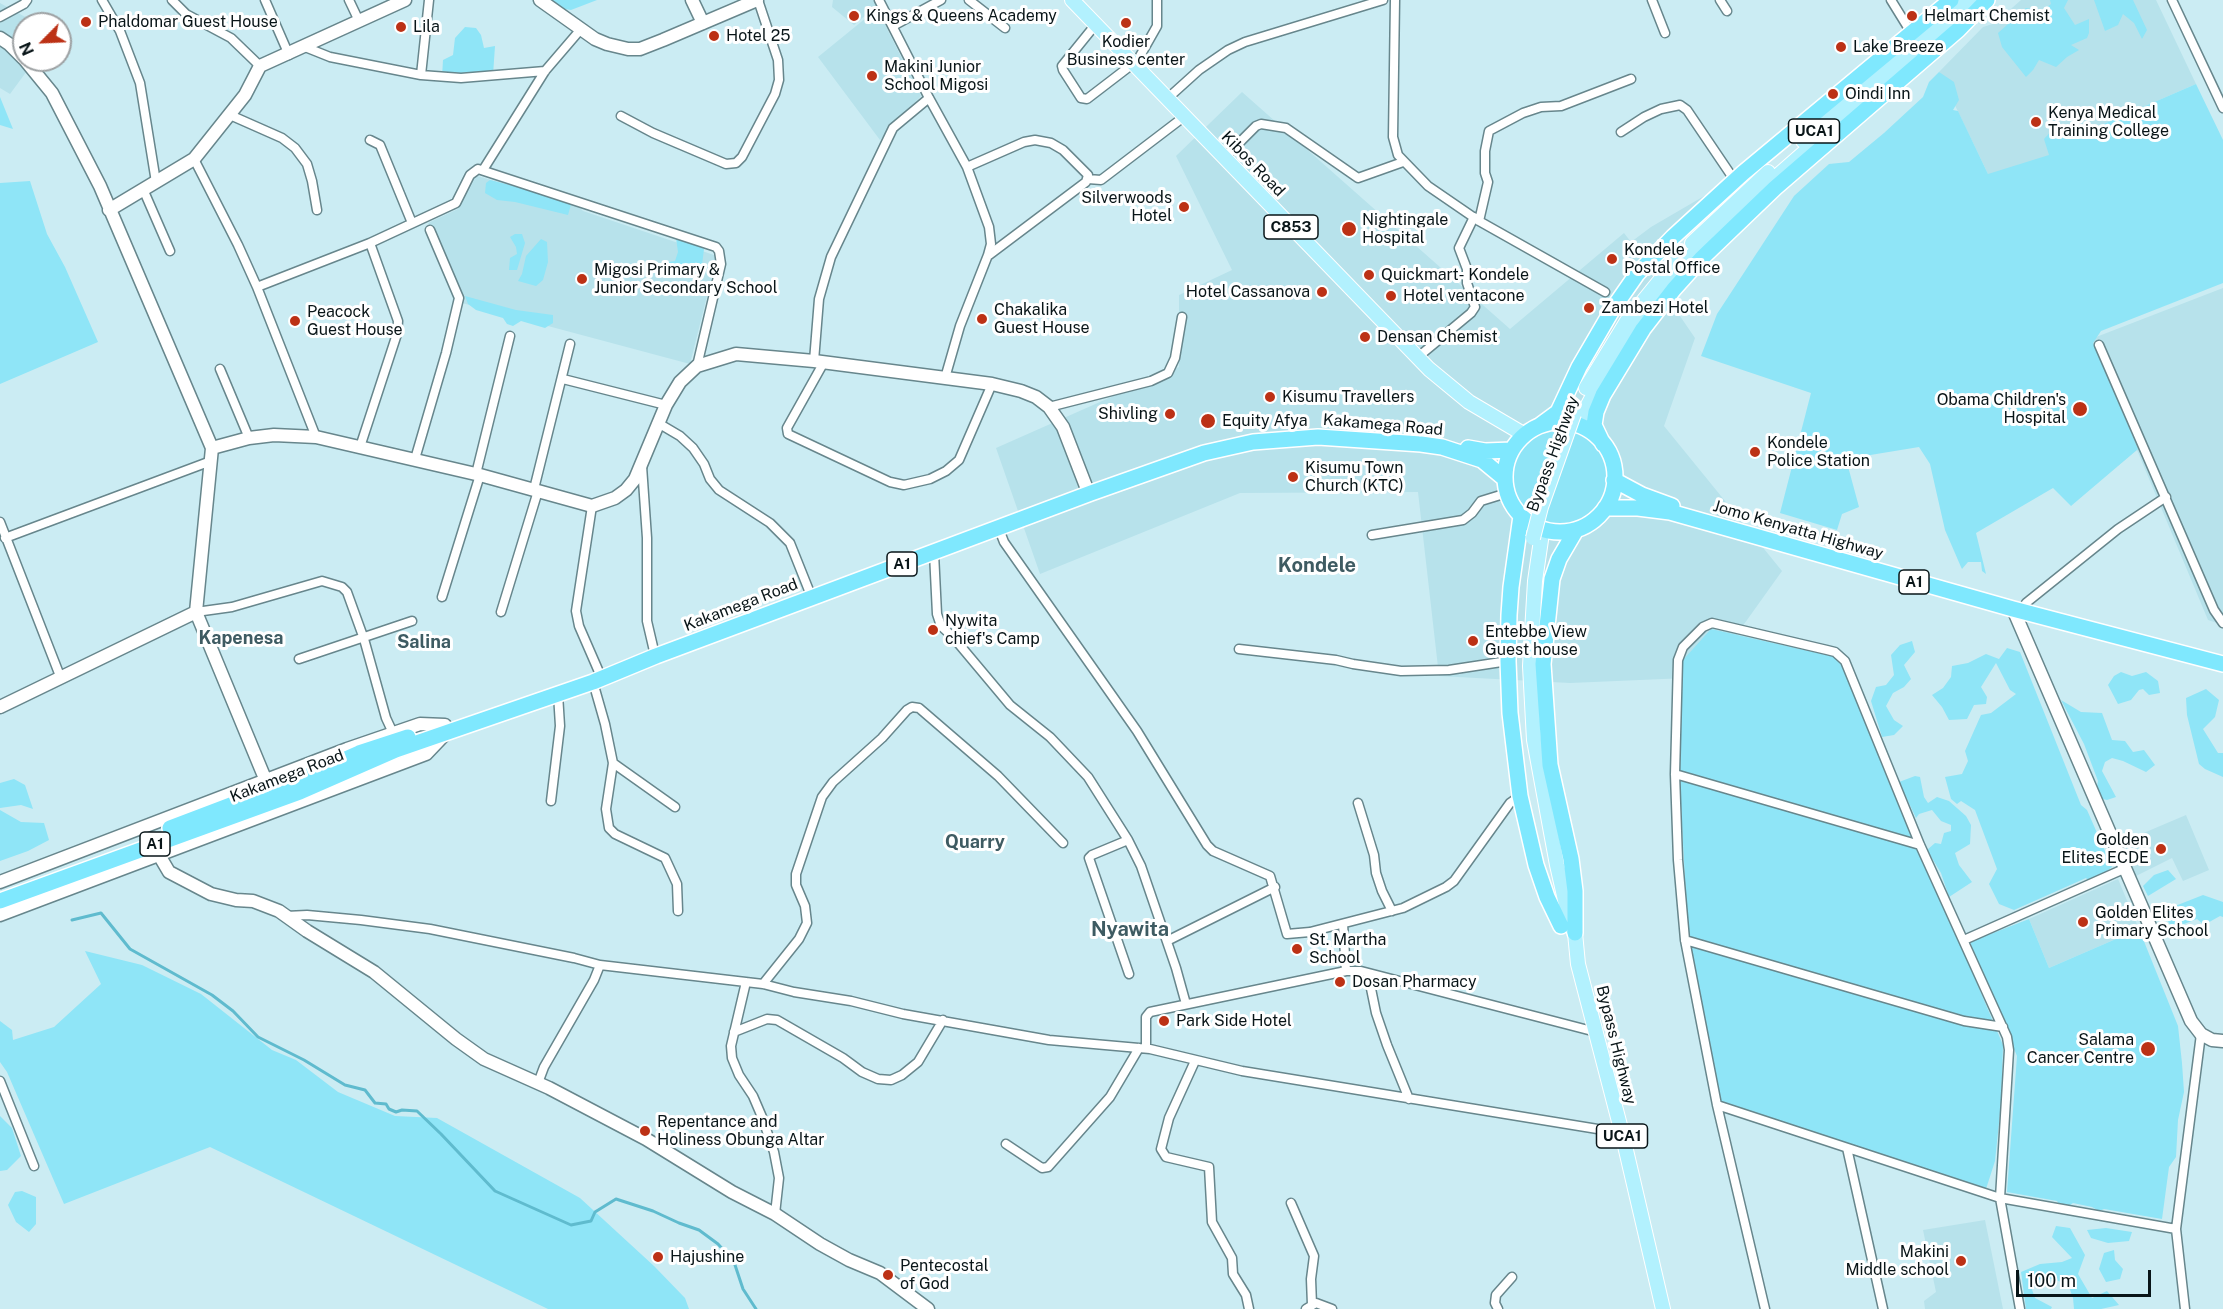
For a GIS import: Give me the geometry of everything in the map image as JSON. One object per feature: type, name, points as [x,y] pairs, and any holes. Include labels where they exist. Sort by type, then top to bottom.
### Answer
[{"type":"highway","points":[[1506,486],[1507,464],[1512,450],[1525,435],[1558,412],[1579,367],[1614,307],[1637,274],[1673,237],[1735,181],[1951,0]]},
{"type":"highway","points":[[1521,516],[1530,524],[1553,532],[1576,530],[1592,521],[1605,508],[1610,500],[1614,480],[1612,461],[1594,425],[1596,412],[1603,395],[1643,329],[1701,259],[1775,188],[1958,30],[1987,0]]},
{"type":"highway","points":[[1539,426],[1551,423],[1574,424],[1595,435],[1603,444]]},
{"type":"highway","name":"Kakamega Road","points":[[446,729],[558,694],[654,651],[1087,489],[1203,450],[1251,438],[1317,432],[1353,433],[1419,440],[1485,451],[1512,450]]},
{"type":"highway","name":"Kakamega Road","points":[[0,892],[396,750],[446,729],[656,656],[1217,450],[1253,442],[1318,437],[1420,444],[1442,447],[1482,460],[1506,486]]},
{"type":"highway","name":"Jomo Kenyatta Highway","points":[[1614,480],[1642,495],[1672,506],[2223,664]]},
{"type":"highway","name":"A1","points":[[1506,486],[1513,505],[1521,516]]},
{"type":"highway","name":"Jomo Kenyatta Highway","points":[[1605,508],[1638,508],[1670,512],[2019,606],[2223,656]]},
{"type":"highway","points":[[1521,516],[1511,587],[1508,661],[1510,713],[1520,796],[1536,865],[1547,897],[1561,926]]},
{"type":"highway","points":[[1575,933],[1574,880],[1550,765],[1544,664],[1552,579],[1565,545],[1576,530]]},
{"type":"highway","name":"Kakamega Road","points":[[0,901],[308,782]]},
{"type":"main road","name":"Kibos Road","points":[[1072,0],[1418,357],[1469,402],[1525,435]]},
{"type":"main road","name":"Bypass Highway","points":[[1663,1309],[1622,1133],[1578,964],[1561,926],[1534,740],[1530,666],[1535,580],[1541,540],[1564,463],[1584,409],[1641,319],[1691,250],[1746,191],[1964,0]]},
{"type":"main road","name":"Bypass Highway","points":[[1691,250],[1978,0]]},
{"type":"main road","name":"Bypass Highway","points":[[1554,867],[1575,933],[1578,964]]},
{"type":"street","points":[[0,17],[18,8],[27,0]]},
{"type":"street","points":[[102,0],[120,31],[140,83],[156,182]]},
{"type":"street","points":[[172,0],[186,14],[231,38],[260,66]]},
{"type":"street","points":[[265,0],[289,54]]},
{"type":"street","points":[[349,0],[359,21]]},
{"type":"street","points":[[109,210],[194,159],[245,95],[260,66],[405,0]]},
{"type":"street","points":[[421,75],[429,0]]},
{"type":"street","points":[[540,0],[607,44],[628,49],[648,46],[758,0],[778,60],[778,87],[742,157],[736,163],[726,164],[653,133],[621,116]]},
{"type":"street","points":[[692,0],[703,23]]},
{"type":"street","points":[[879,0],[967,167],[989,227],[988,255],[960,326],[945,378]]},
{"type":"street","points":[[893,26],[941,0]]},
{"type":"street","points":[[969,0],[1005,28]]},
{"type":"street","points":[[1096,24],[1062,66],[1081,98],[1087,99],[1134,63],[1157,26],[1157,0]]},
{"type":"street","points":[[1168,98],[1199,70],[1228,50],[1245,42],[1383,0]]},
{"type":"street","points":[[1395,0],[1393,136],[1395,148],[1403,162],[1428,186],[1477,219],[1605,291]]},
{"type":"street","points":[[1652,0],[1665,33]]},
{"type":"street","points":[[1720,0],[1727,10]]},
{"type":"street","points":[[1891,0],[1912,34]]},
{"type":"street","points":[[2172,0],[2223,108]]},
{"type":"street","points":[[483,170],[545,71],[581,29]]},
{"type":"street","points":[[0,38],[12,47]]},
{"type":"street","points":[[305,47],[330,57],[421,75],[461,78],[545,71]]},
{"type":"street","points":[[34,72],[52,93],[99,186],[212,448],[196,612],[266,781]]},
{"type":"street","points":[[1418,357],[1471,313],[1474,307],[1467,283],[1467,269],[1458,248],[1477,219],[1488,182],[1485,173],[1485,151],[1489,130],[1523,113],[1541,107],[1561,106],[1631,79]]},
{"type":"street","points":[[929,98],[893,128],[831,257],[819,299],[819,362],[787,428],[788,434],[890,482],[904,485],[930,479],[946,471],[959,460],[992,384]]},
{"type":"street","points":[[1621,132],[1661,109],[1680,105],[1687,110],[1735,181]]},
{"type":"street","points":[[230,115],[282,138],[295,148],[307,164],[317,210]]},
{"type":"street","points":[[988,255],[1088,179],[1101,180],[1185,116]]},
{"type":"street","points":[[1224,158],[1256,126],[1262,124],[1286,128],[1358,178],[1403,162]]},
{"type":"street","points":[[370,140],[380,146],[412,224]]},
{"type":"street","points":[[967,167],[1024,142],[1042,140],[1063,150],[1082,168],[1088,179]]},
{"type":"street","points":[[194,159],[257,287],[316,437]]},
{"type":"street","points":[[257,287],[370,243],[456,203],[470,175],[474,171],[483,170],[716,247],[721,264],[697,366]]},
{"type":"street","points":[[144,189],[170,251]]},
{"type":"street","points":[[415,459],[446,353],[459,298],[430,230]]},
{"type":"street","points":[[360,447],[398,328],[398,321],[370,243]]},
{"type":"street","points":[[1049,407],[1150,381],[1168,373],[1175,358],[1182,317]]},
{"type":"street","points":[[442,597],[478,474],[510,336]]},
{"type":"street","points":[[501,612],[536,490],[570,344]]},
{"type":"street","points":[[2099,345],[2214,610],[2223,623]]},
{"type":"street","points":[[212,448],[249,438],[274,435],[316,437],[478,474],[592,506],[615,498],[635,479],[666,405],[680,382],[697,366],[736,354],[992,384],[1021,391],[1036,397],[1049,407],[1063,427],[1087,489]]},
{"type":"street","points":[[219,369],[249,438]]},
{"type":"street","points":[[563,379],[666,405]]},
{"type":"street","points":[[658,423],[680,436],[693,448],[704,464],[710,479],[719,490],[770,523],[790,543],[810,593]]},
{"type":"street","points":[[5,538],[211,461]]},
{"type":"street","points":[[642,462],[647,538],[647,621],[654,651]]},
{"type":"street","points":[[1372,535],[1463,520],[1481,501],[1506,486]]},
{"type":"street","points":[[2166,497],[2118,529],[2019,606],[2191,1021],[2201,1034],[2212,1040],[2223,1041]]},
{"type":"street","points":[[592,506],[576,611],[596,677],[613,763],[606,809],[609,828],[615,834],[665,858],[677,884],[678,911]]},
{"type":"street","points":[[0,522],[60,676]]},
{"type":"street","points":[[999,529],[1004,542],[1137,731],[1207,845],[1213,851],[1270,876],[1287,934],[1298,935],[1412,905],[1454,881],[1510,802],[1520,796]]},
{"type":"street","points":[[934,553],[937,614],[941,626],[953,637],[1006,702],[1047,734],[1080,767],[1128,840],[1141,866],[1186,1004]]},
{"type":"street","points":[[0,707],[196,612],[232,607],[322,581],[332,582],[347,592],[364,639],[386,718],[393,733]]},
{"type":"street","points":[[299,659],[412,621]]},
{"type":"street","points":[[1765,1309],[1717,1105],[1685,940],[1678,860],[1676,774],[1678,660],[1683,648],[1703,627],[1712,622],[1835,652],[1845,661],[1920,845],[2003,1026],[2009,1050],[2000,1198],[2020,1309]]},
{"type":"street","points":[[1239,649],[1336,660],[1401,671],[1449,670],[1508,661]]},
{"type":"street","points":[[551,801],[560,726],[558,694]]},
{"type":"street","points":[[763,984],[799,939],[807,923],[806,906],[796,885],[796,874],[822,797],[833,782],[882,738],[912,707],[919,708],[998,776],[1063,843]]},
{"type":"street","points":[[0,882],[393,733],[420,724],[446,729],[426,754],[0,915]]},
{"type":"street","points":[[613,763],[675,807]]},
{"type":"street","points":[[1676,774],[1920,845]]},
{"type":"street","points":[[1358,803],[1374,855],[1376,873],[1392,911]]},
{"type":"street","points":[[1128,840],[1089,858],[1129,974]]},
{"type":"street","points":[[159,855],[170,872],[211,894],[236,900],[253,901],[279,911],[307,932],[374,972],[484,1059],[538,1083],[646,1139],[732,1192],[775,1214],[820,1245],[880,1273],[928,1309]]},
{"type":"street","points":[[1964,940],[2126,868]]},
{"type":"street","points":[[1167,940],[1275,887]]},
{"type":"street","points":[[286,916],[307,915],[430,929],[600,965],[763,984],[794,992],[851,1001],[903,1014],[1049,1040],[1142,1048],[1242,1071],[1622,1133]]},
{"type":"street","points":[[1343,924],[1346,971]]},
{"type":"street","points":[[1685,940],[1964,1022],[2003,1026]]},
{"type":"street","points":[[538,1083],[544,1067],[594,980],[600,965]]},
{"type":"street","points":[[1006,1144],[1040,1167],[1048,1167],[1110,1097],[1142,1048],[1146,1015],[1150,1012],[1346,971],[1368,974],[1596,1032]]},
{"type":"street","points":[[1368,974],[1376,1013],[1409,1099]]},
{"type":"street","points":[[746,982],[734,1032],[732,1046],[734,1065],[762,1117],[777,1165],[779,1178],[775,1214]]},
{"type":"street","points":[[734,1032],[767,1018],[777,1020],[843,1058],[862,1072],[878,1079],[891,1080],[902,1075],[918,1062],[943,1020]]},
{"type":"street","points":[[2185,1309],[2176,1229],[2201,1034]]},
{"type":"street","points":[[1195,1061],[1169,1118],[1161,1149],[1166,1157],[1209,1167],[1212,1222],[1232,1258],[1233,1274],[1246,1296],[1249,1309]]},
{"type":"street","points":[[0,1081],[34,1166]]},
{"type":"street","points":[[1717,1105],[2000,1198],[2176,1229]]},
{"type":"street","points":[[1847,1148],[1883,1309]]},
{"type":"street","points":[[1291,1203],[1314,1256],[1309,1307],[1319,1303],[1332,1309]]},
{"type":"street","points":[[1498,1309],[1495,1303],[1496,1295],[1512,1277]]},
{"type":"shaded area","points":[[540,0],[597,0],[571,10],[551,7]]},
{"type":"shaded area","name":"Kings & Queens Academy","points":[[833,0],[874,0],[878,5],[854,25],[832,7]]},
{"type":"shaded area","name":"Kenya Medical Training College","points":[[2021,0],[2156,0],[2196,84],[2069,139],[2088,214],[1988,174],[1939,72],[1983,27],[2002,21],[2003,16]]},
{"type":"shaded area","points":[[2050,0],[2068,0],[2064,8],[2075,25],[2089,19],[2089,33],[2087,38],[2071,45],[2079,50],[2056,67],[2039,60],[2026,77],[2002,47],[1998,33],[2026,8],[2042,11],[2051,4]]},
{"type":"shaded area","points":[[2094,0],[2133,0],[2147,30],[2142,39],[2134,23],[2123,14],[2118,25],[2105,31]]},
{"type":"shaded area","points":[[0,3],[16,12],[12,12],[12,72],[26,72],[10,94],[0,88]]},
{"type":"shaded area","name":"Makini Junior School Migosi","points":[[877,9],[921,96],[880,140],[818,57]]},
{"type":"shaded area","points":[[465,27],[476,28],[481,35],[484,48],[495,46],[493,75],[442,77],[443,60],[453,55],[455,38]]},
{"type":"shaded area","points":[[1939,72],[1954,82],[1959,100],[1953,110],[1958,111],[1988,174],[2049,155],[2044,139],[2055,127],[2068,126],[2075,120],[2085,132],[2196,84],[2223,140],[2223,283],[2101,331],[2093,343],[2138,449],[2071,506],[2053,488],[1976,533],[1986,574],[1982,571],[1981,562],[1968,562],[1962,569],[1945,530],[1930,464],[1919,447],[1846,459],[1859,507],[1842,514],[1837,530],[1780,513],[1811,393],[1701,356],[1717,314],[1794,196],[1829,164],[1849,162],[1884,133],[1923,97],[1929,82]]},
{"type":"shaded area","points":[[1242,92],[1510,329],[1624,233],[1631,242],[1651,227],[1735,178],[1647,268],[1695,338],[1664,426],[1782,571],[1737,634],[1710,677],[1570,683],[1439,676],[1418,492],[1240,493],[1040,574],[996,448],[1179,367],[1179,295],[1232,270],[1176,156]]},
{"type":"shaded area","points":[[0,97],[13,129],[0,125]]},
{"type":"shaded area","name":"Migosi Primary & Junior Secondary School","points":[[474,175],[577,205],[583,211],[717,256],[690,364],[462,303],[428,223],[458,209]]},
{"type":"shaded area","points":[[490,180],[572,201],[568,215],[497,200],[485,193],[486,183]]},
{"type":"shaded area","points":[[30,181],[47,234],[65,267],[98,342],[0,384],[0,183]]},
{"type":"shaded area","points":[[522,234],[525,243],[517,270],[509,270],[510,258],[517,254],[510,237]]},
{"type":"shaded area","points":[[676,238],[690,241],[704,249],[702,265],[696,275],[691,273],[687,266],[677,266],[662,273],[662,263],[675,261],[678,252]]},
{"type":"shaded area","points":[[541,239],[547,242],[548,262],[543,280],[536,286],[518,281],[526,256]]},
{"type":"shaded area","points":[[2223,288],[2223,625],[2208,620],[2137,450],[2077,500],[2023,370],[2093,344],[2091,339]]},
{"type":"shaded area","points":[[465,296],[516,310],[553,315],[553,323],[545,328],[521,321],[513,326],[507,324],[503,318],[476,310],[468,304]]},
{"type":"shaded area","points":[[1560,426],[1580,430],[1596,441],[1607,457],[1611,477],[1607,497],[1596,513],[1580,524],[1560,528],[1540,524],[1524,513],[1513,497],[1509,477],[1513,457],[1524,441],[1540,430]]},
{"type":"shaded area","points":[[1711,629],[1835,657],[1843,666],[2003,1045],[2001,1104],[1995,1161],[1986,1189],[1720,1102],[1688,935],[1679,768],[1683,660]]},
{"type":"shaded area","points":[[1912,641],[1915,652],[1904,665],[1911,679],[1904,687],[1893,693],[1886,706],[1894,720],[1903,726],[1894,735],[1882,737],[1871,701],[1876,687],[1886,685],[1894,675],[1891,655],[1900,645]]},
{"type":"shaded area","points":[[2007,648],[2020,652],[2081,805],[2087,810],[2112,867],[2098,878],[2088,880],[2086,878],[2014,910],[1999,904],[1989,884],[1997,869],[1975,810],[1961,801],[1957,804],[1951,799],[1945,777],[1962,774],[1968,761],[1965,751],[1981,715],[1991,713],[2016,694],[2010,690],[1996,663],[1981,687],[1987,697],[1986,704],[1974,705],[1967,719],[1949,720],[1932,695],[1943,688],[1951,677],[1952,666],[1968,663],[1986,654],[1999,659]]},
{"type":"shaded area","points":[[2121,672],[2132,676],[2146,672],[2158,681],[2160,693],[2149,695],[2143,689],[2139,690],[2131,700],[2118,704],[2108,685],[2114,676]]},
{"type":"shaded area","points":[[2206,689],[2219,700],[2215,717],[2203,729],[2218,753],[2223,753],[2223,777],[2199,764],[2187,715],[2186,698]]},
{"type":"shaded area","points":[[2061,700],[2081,712],[2102,713],[2112,740],[2125,741],[2133,752],[2144,750],[2155,765],[2146,772],[2112,758],[2105,762],[2102,771],[2116,797],[2107,800],[2095,797],[2098,781],[2084,744]]},
{"type":"shaded area","points":[[1915,776],[1920,777],[1924,797],[1928,803],[1937,797],[1949,801],[1966,816],[1971,825],[1970,844],[1955,853],[1959,865],[1972,882],[1949,897],[1941,873],[1927,850],[1935,843],[1941,844],[1944,833],[1951,831],[1951,825],[1941,821],[1932,810],[1919,814],[1916,818],[1899,782]]},
{"type":"shaded area","points":[[14,779],[25,785],[33,809],[21,805],[0,808],[0,783]]},
{"type":"shaded area","points":[[0,810],[21,822],[44,823],[49,840],[28,851],[0,861]]},
{"type":"shaded area","name":"Golden Elites ECDE","points":[[2186,815],[2209,870],[2183,881],[2172,858],[2134,877],[2120,843]]},
{"type":"shaded area","points":[[2168,870],[2176,879],[2148,896],[2143,886],[2154,875]]},
{"type":"shaded area","name":"Golden Elites Primary School","points":[[2118,879],[2139,929],[2049,968],[2029,919]]},
{"type":"shaded area","points":[[2203,895],[2223,902],[2223,917],[2220,916],[2204,925],[2197,919],[2184,924],[2174,933],[2166,917],[2170,908]]},
{"type":"shaded area","points":[[2029,919],[2049,968],[2139,929],[2178,1026],[2182,1063],[2184,1092],[2178,1120],[2176,1157],[2169,1167],[2162,1219],[2104,1209],[2099,1211],[2073,1203],[2067,1207],[2057,1201],[2007,1192],[2017,1056],[1970,942]]},
{"type":"shaded area","points":[[85,951],[142,965],[201,994],[272,1050],[296,1060],[338,1092],[395,1116],[437,1118],[580,1198],[654,1266],[685,1298],[689,1309],[548,1309],[210,1147],[64,1204],[7,1072],[0,1062],[0,1021],[12,1030],[13,1040],[54,1027],[101,984]]},
{"type":"shaded area","points":[[0,1116],[12,1128],[21,1156],[7,1170],[0,1171]]},
{"type":"shaded area","points":[[22,1191],[36,1197],[36,1224],[29,1232],[16,1222],[8,1205],[15,1192]]},
{"type":"shaded area","name":"Makini Middle school","points":[[1985,1220],[2003,1309],[1925,1309],[1924,1301],[1936,1292],[1923,1230]]},
{"type":"shaded area","points":[[2056,1226],[2070,1228],[2085,1255],[2078,1274],[2092,1298],[2107,1291],[2119,1305],[2101,1309],[2074,1309],[2068,1284],[2045,1277],[2030,1284],[2035,1298],[2052,1307],[2051,1309],[2026,1309],[2021,1272],[2040,1264],[2062,1262],[2072,1258],[2052,1237]]},
{"type":"shaded area","points":[[2106,1228],[2132,1232],[2129,1241],[2108,1243],[2091,1238],[2087,1230]]},
{"type":"shaded area","points":[[2114,1250],[2115,1260],[2123,1269],[2120,1279],[2106,1282],[2099,1269],[2104,1253]]},
{"type":"waterway","points":[[72,920],[101,913],[130,949],[212,995],[233,1011],[258,1037],[304,1060],[345,1085],[365,1090],[375,1103],[386,1104],[389,1109],[396,1112],[417,1111],[495,1191],[571,1225],[591,1221],[595,1212],[616,1199],[699,1230],[718,1244],[734,1262],[743,1289],[756,1309]]},
{"type":"place","name":"Kings & Queens Academy","points":[[854,16]]},
{"type":"place","name":"Helmart Chemist","points":[[1912,16]]},
{"type":"place","name":"Phaldomar Guest House","points":[[86,22]]},
{"type":"place","name":"Kodier Business center","points":[[1126,23]]},
{"type":"place","name":"Lila","points":[[401,27]]},
{"type":"place","name":"Hotel 25","points":[[714,36]]},
{"type":"place","name":"Lake Breeze","points":[[1841,47]]},
{"type":"place","name":"Makini Junior School Migosi","points":[[872,76]]},
{"type":"place","name":"Oindi Inn","points":[[1833,94]]},
{"type":"place","name":"Kenya Medical Training College","points":[[2036,122]]},
{"type":"place","name":"Silverwoods Hotel","points":[[1184,207]]},
{"type":"place","name":"Nightingale Hospital","points":[[1349,229]]},
{"type":"place","name":"Kondele Postal Office","points":[[1612,259]]},
{"type":"place","name":"Quickmart- Kondele","points":[[1369,275]]},
{"type":"place","name":"Migosi Primary & Junior Secondary School","points":[[582,279]]},
{"type":"place","name":"Hotel Cassanova","points":[[1322,292]]},
{"type":"place","name":"Hotel ventacone","points":[[1391,296]]},
{"type":"place","name":"Zambezi Hotel","points":[[1589,308]]},
{"type":"place","name":"Chakalika Guest House","points":[[982,319]]},
{"type":"place","name":"Peacock Guest House","points":[[295,321]]},
{"type":"place","name":"Densan Chemist","points":[[1365,337]]},
{"type":"place","name":"Kisumu Travellers","points":[[1270,397]]},
{"type":"place","name":"Obama Children's Hospital","points":[[2080,409]]},
{"type":"place","name":"Shivling","points":[[1170,414]]},
{"type":"place","name":"Equity Afya","points":[[1208,421]]},
{"type":"place","name":"Kondele Police Station","points":[[1755,452]]},
{"type":"place","name":"Kisumu Town Church (KTC)","points":[[1293,477]]},
{"type":"place","name":"Nywita chief's Camp","points":[[933,630]]},
{"type":"place","name":"Entebbe View Guest house","points":[[1473,641]]},
{"type":"place","name":"Golden Elites ECDE","points":[[2161,849]]},
{"type":"place","name":"Golden Elites Primary School","points":[[2083,922]]},
{"type":"place","name":"St. Martha School","points":[[1297,949]]},
{"type":"place","name":"Dosan Pharmacy","points":[[1340,982]]},
{"type":"place","name":"Park Side Hotel","points":[[1164,1021]]},
{"type":"place","name":"Salama Cancer Centre","points":[[2148,1049]]},
{"type":"place","name":"Repentance and Holiness Obunga Altar","points":[[645,1131]]},
{"type":"place","name":"Hajushine","points":[[658,1257]]},
{"type":"place","name":"Makini Middle school","points":[[1961,1261]]},
{"type":"place","name":"Pentecostal of God","points":[[888,1275]]},
{"type":"district","name":"Kondele","points":[[1317,566]]},
{"type":"district","name":"Kapenesa","points":[[241,638]]},
{"type":"district","name":"Salina","points":[[424,642]]},
{"type":"district","name":"Quarry","points":[[975,842]]},
{"type":"district","name":"Nyawita","points":[[1130,930]]}]
